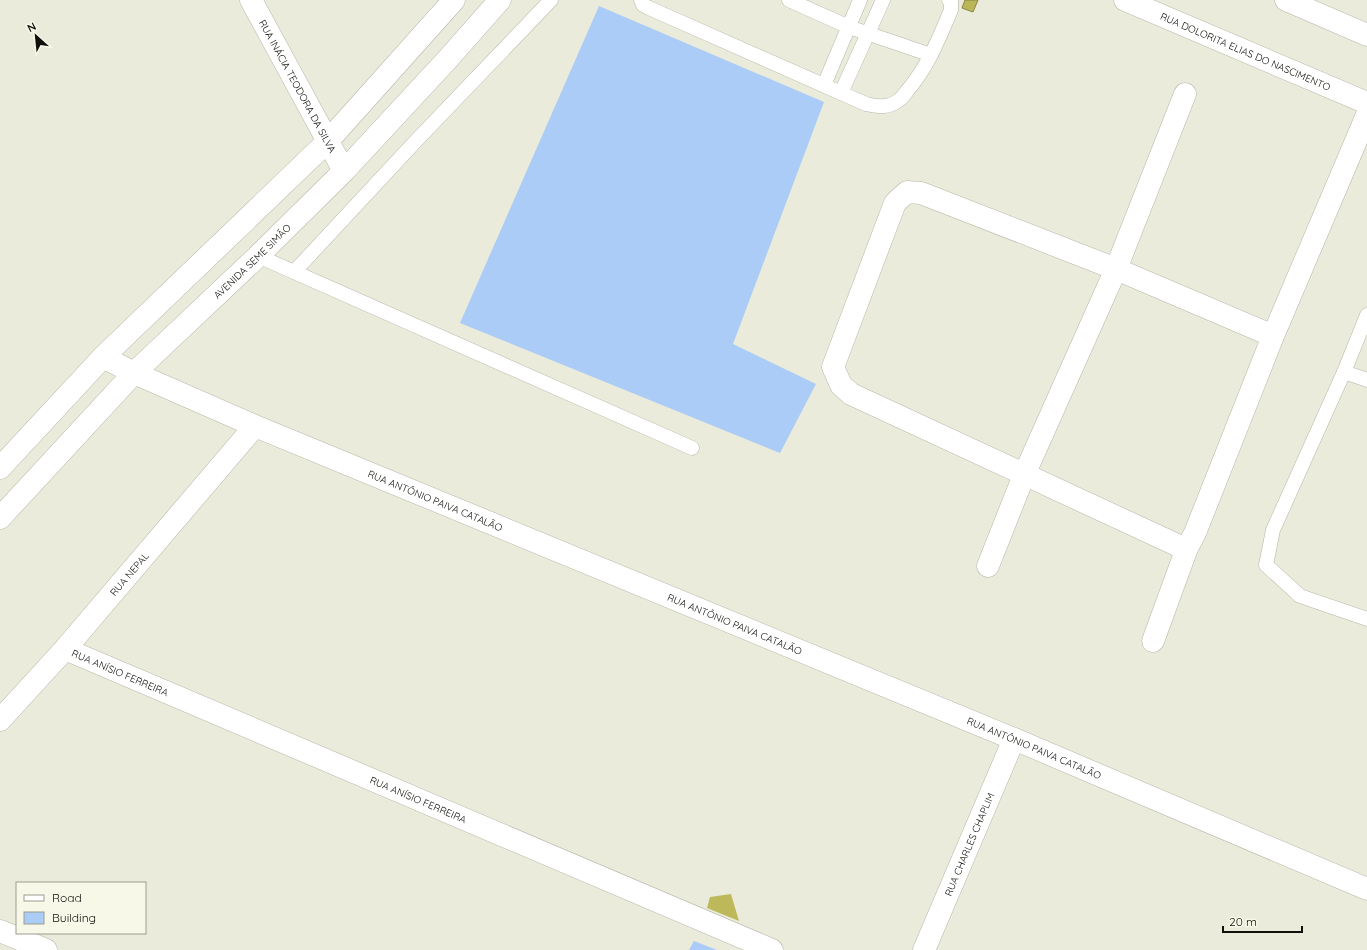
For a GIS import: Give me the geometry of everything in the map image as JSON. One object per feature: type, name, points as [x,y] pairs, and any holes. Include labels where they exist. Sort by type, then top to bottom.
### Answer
[{"type":"street","name":"RUA INÁCIA TEODORA DA SILVA","points":[[252,0],[344,172]]},
{"type":"street","points":[[0,468],[103,357],[328,142],[454,0]]},
{"type":"street","name":"AVENIDA SEME SIMÃO","points":[[0,518],[134,372],[258,256],[344,172],[500,0]]},
{"type":"street","name":"RUA DOLORITA ELIAS DO NASCIMENTO","points":[[1125,0],[1367,103]]},
{"type":"street","points":[[1286,0],[1367,35]]},
{"type":"street","points":[[988,566],[1024,475],[1116,269],[1185,94]]},
{"type":"street","points":[[1153,641],[1187,548],[1195,533],[1273,336],[1367,115]]},
{"type":"street","points":[[1187,548],[1177,545],[1024,475],[851,394],[841,385],[833,367],[895,203],[907,192],[921,193],[1116,269],[1273,336]]},
{"type":"street","name":"RUA ANTÔNIO PAIVA CATALÃO","points":[[103,357],[255,426],[1014,739],[1367,889]]},
{"type":"street","name":"RUA NEPAL","points":[[0,720],[65,649],[255,426]]},
{"type":"street","name":"RUA ANÍSIO FERREIRA","points":[[65,649],[772,950]]},
{"type":"street","name":"RUA CHARLES CHAPLIM","points":[[924,950],[1014,739]]},
{"type":"street","points":[[0,931],[46,950]]},
{"type":"lane","points":[[294,272],[413,144],[551,0]]},
{"type":"lane","points":[[641,0],[643,5],[649,8],[840,93],[866,104],[879,107],[889,105],[899,100],[914,83],[931,55],[951,10],[951,2],[949,0]]},
{"type":"lane","points":[[789,0],[849,27],[931,55]]},
{"type":"lane","points":[[824,85],[860,0]]},
{"type":"lane","points":[[840,93],[883,0]]},
{"type":"lane","points":[[258,256],[692,448]]},
{"type":"lane","points":[[1367,315],[1344,372],[1273,530],[1266,565],[1300,596],[1367,619]]},
{"type":"lane","points":[[1344,372],[1367,380]]},
{"type":"shaded area","points":[[965,0],[978,0],[973,12],[962,8]]},
{"type":"shaded area","points":[[731,894],[739,921],[707,908],[710,897]]},
{"type":"building","points":[[599,6],[824,102],[733,344],[816,384],[780,453],[460,323]]},
{"type":"building","points":[[694,941],[717,950],[689,950]]}]
